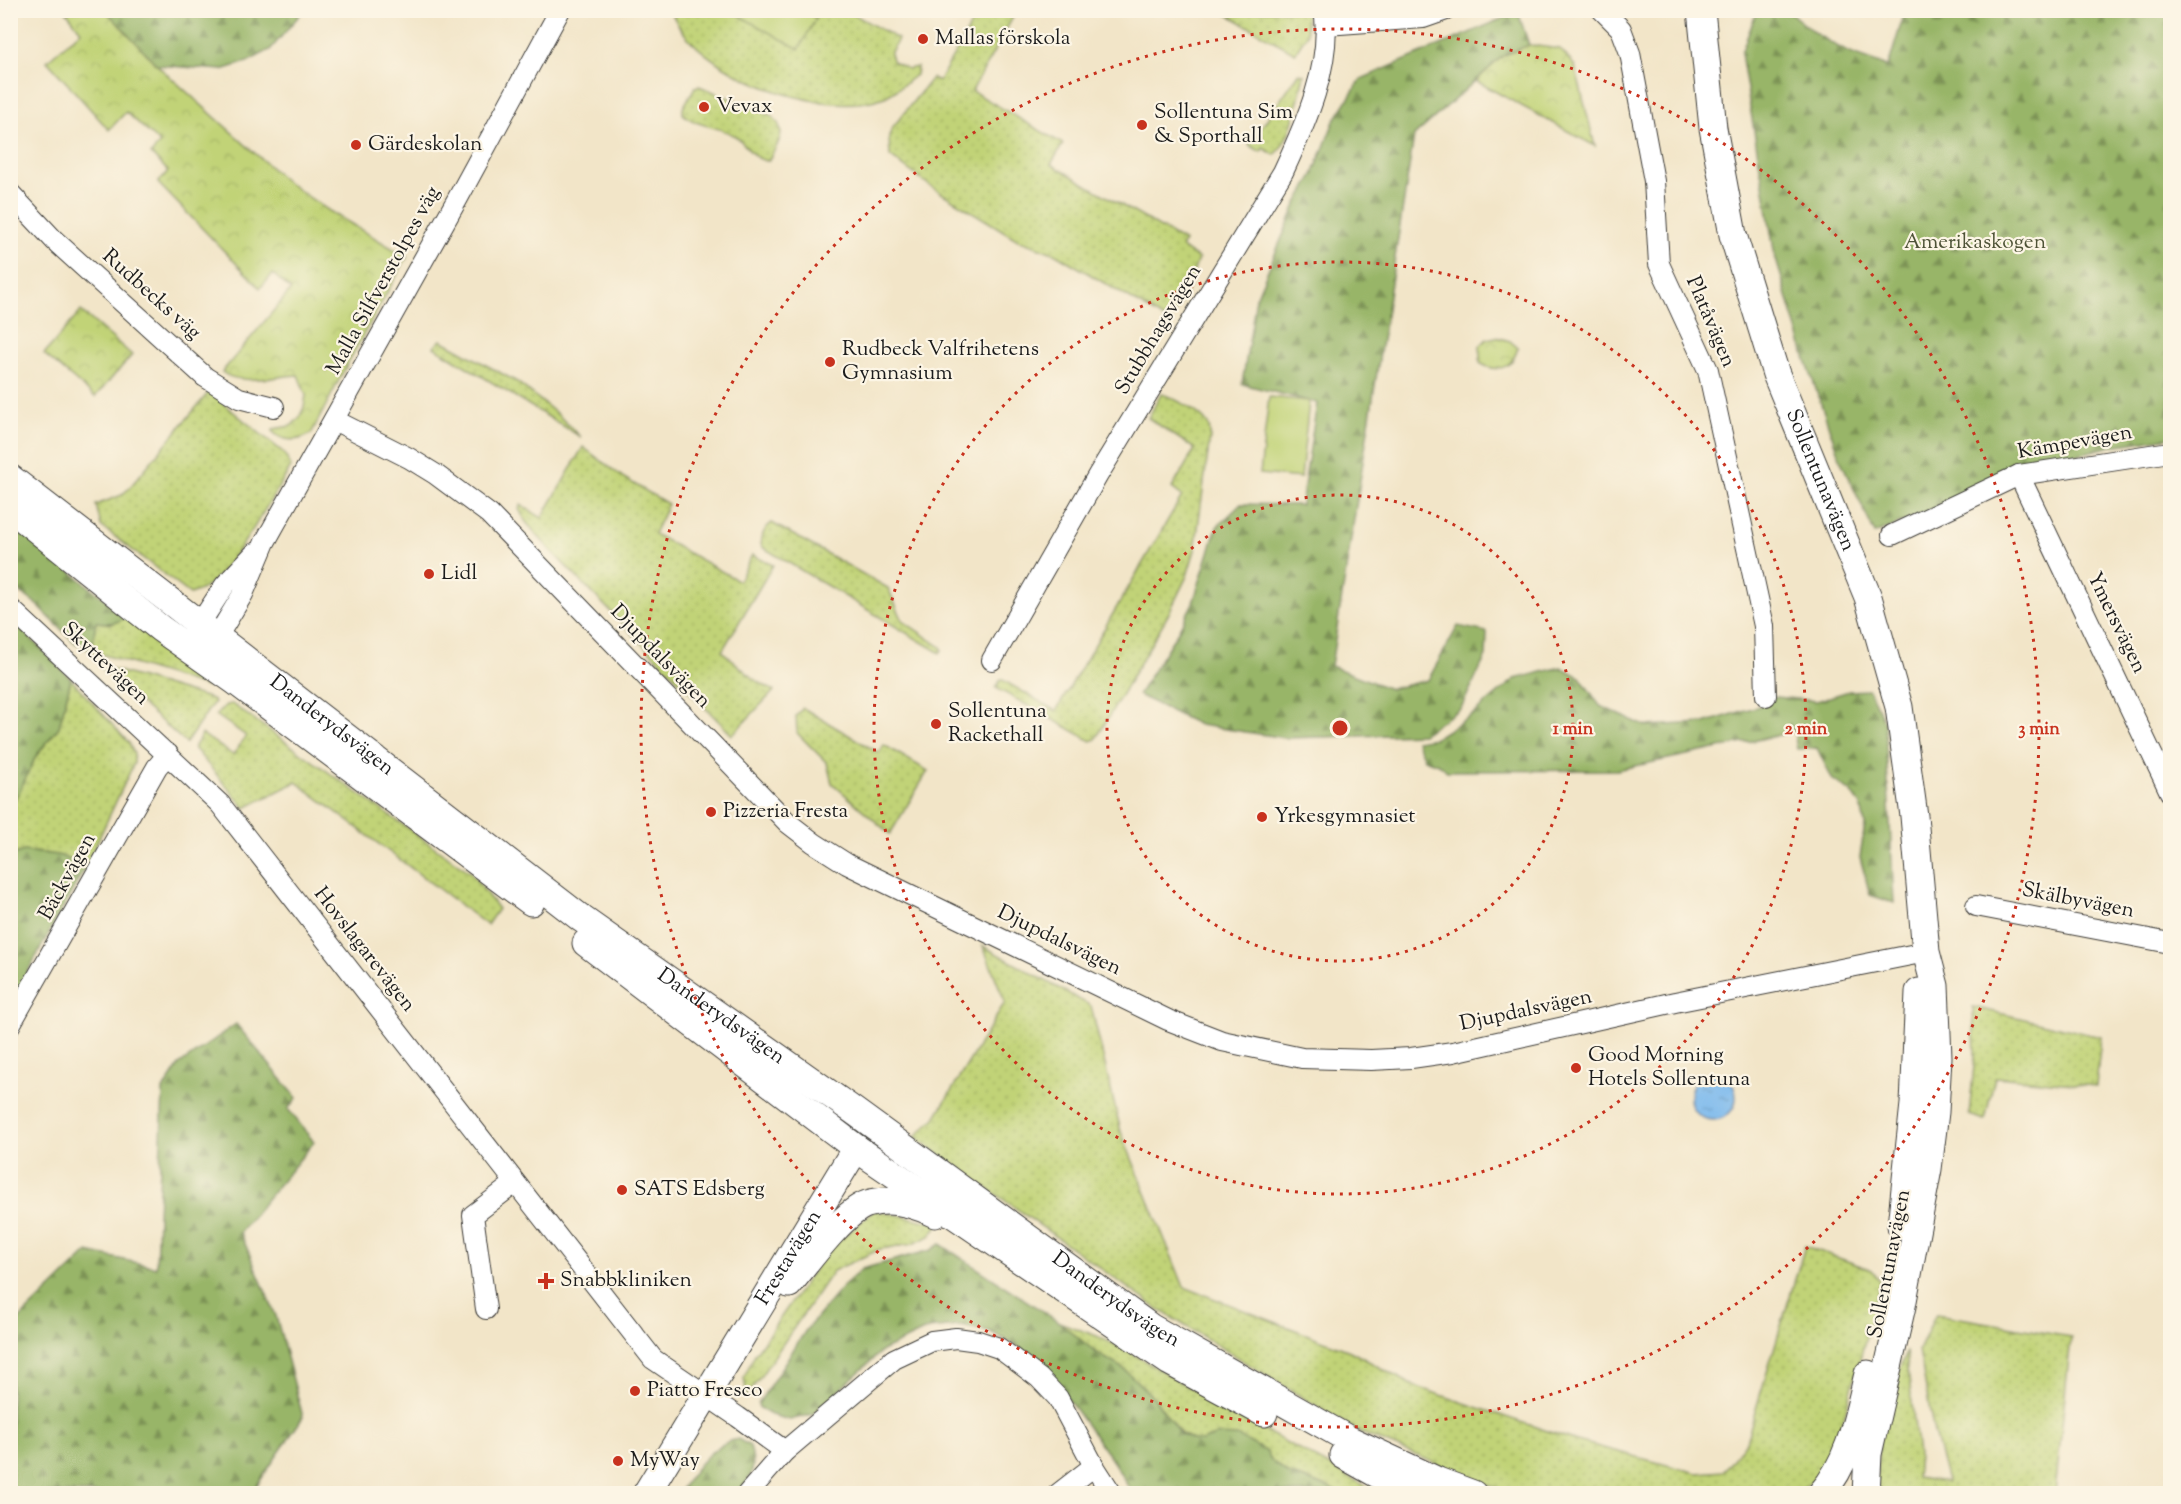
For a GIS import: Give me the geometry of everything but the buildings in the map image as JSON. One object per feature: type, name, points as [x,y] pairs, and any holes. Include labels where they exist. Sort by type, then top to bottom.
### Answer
[{"type":"main road","name":"Sollentunavägen","points":[[1701,10],[1713,128],[1733,235],[1776,374],[1868,597],[1899,707],[1914,816],[1926,952],[1935,986],[1938,1057],[1935,1112],[1928,1169],[1915,1243],[1868,1454],[1866,1494]]},
{"type":"main road","name":"Danderydsvägen","points":[[10,478],[201,641],[689,1020],[997,1245],[1170,1362],[1419,1494]]},
{"type":"main road","name":"Danderydsvägen","points":[[10,508],[151,621],[201,641],[582,919],[854,1111],[1150,1327],[1350,1440],[1438,1482],[1473,1494]]},
{"type":"main road","name":"Sollentunavägen","points":[[1821,1494],[1845,1459],[1863,1393],[1901,1227],[1914,1104],[1919,988],[1926,952]]},
{"type":"main road","points":[[854,1111],[867,1151],[959,1187]]},
{"type":"main road","name":"Frestavägen","points":[[786,1287],[867,1151]]},
{"type":"main road","name":"Frestavägen","points":[[646,1494],[723,1368],[867,1151]]},
{"type":"main road","name":"Frestavägen","points":[[723,1368],[786,1287],[846,1217],[866,1204],[895,1201],[922,1207],[997,1245]]},
{"type":"street","name":"Malla Silfverstolpes väg","points":[[201,641],[243,594],[265,542],[560,10]]},
{"type":"street","points":[[1325,18],[1424,18],[1446,10]]},
{"type":"street","name":"Platåvägen","points":[[1602,10],[1621,29],[1630,53],[1654,182],[1659,264],[1708,370],[1764,626],[1766,696]]},
{"type":"street","name":"Stubbhagsvägen","points":[[992,660],[1098,475],[1284,172],[1305,126],[1323,54],[1325,18]]},
{"type":"street","name":"Rudbecks väg","points":[[10,193],[54,240],[205,377],[239,398],[274,407]]},
{"type":"street","name":"Djupdalsvägen","points":[[334,420],[409,458],[435,474],[489,514],[712,747],[788,823],[814,843],[847,864],[1113,995],[1222,1041],[1302,1058],[1340,1060],[1411,1058],[1487,1045],[1675,1002],[1926,952]]},
{"type":"street","name":"Kämpevägen","points":[[1892,535],[2019,475],[2170,452]]},
{"type":"street","name":"Ymersvägen","points":[[2019,475],[2170,792]]},
{"type":"street","name":"Skyttevägen","points":[[10,608],[168,754]]},
{"type":"street","name":"Bäckvägen","points":[[10,1025],[157,767],[168,754]]},
{"type":"street","name":"Hovslagarevägen","points":[[168,754],[220,804],[653,1359],[738,1416],[785,1451]]},
{"type":"street","name":"Skälbyvägen","points":[[1976,906],[2170,943]]},
{"type":"street","points":[[486,1309],[473,1215],[516,1183]]},
{"type":"street","points":[[747,1494],[785,1451],[894,1359],[932,1341],[956,1338],[978,1341],[999,1348],[1039,1378],[1058,1398],[1094,1466],[1112,1494]]},
{"type":"street","points":[[1058,1494],[1094,1466]]},
{"type":"green space","points":[[66,11],[106,11],[157,65],[288,183],[331,212],[407,257],[311,434],[292,440],[277,436],[273,432],[273,429],[291,426],[299,418],[304,407],[306,395],[298,375],[238,379],[222,372],[291,290],[273,274],[260,288],[158,183],[168,171],[151,154],[160,143],[126,112],[109,130],[47,61],[81,31]]},
{"type":"green space","points":[[106,11],[303,11],[270,50],[247,62],[222,70],[157,65]]},
{"type":"green space","points":[[671,11],[848,11],[898,39],[890,54],[893,62],[908,69],[917,67],[916,75],[882,98],[856,103],[826,102],[794,96],[762,86],[732,72],[705,54],[684,33]]},
{"type":"green space","points":[[731,11],[803,11],[816,18],[799,49]]},
{"type":"green space","points":[[979,11],[1002,11],[1013,17],[972,91],[1063,144],[1051,164],[1185,242],[1181,247],[1199,259],[1187,291],[1169,322],[1056,254],[1018,240],[933,188],[890,156],[889,137],[893,127],[932,78],[939,81]]},
{"type":"green space","points":[[1221,11],[1306,11],[1307,34],[1295,53]]},
{"type":"green space","name":"Amerikaskogen","points":[[1757,11],[1788,11],[1816,34],[1847,52],[1888,67],[1905,11],[2170,11],[2170,437],[2112,446],[2043,463],[1875,534],[1840,459],[1808,366],[1775,256],[1741,53]]},
{"type":"green space","points":[[1518,12],[1529,45],[1503,56],[1414,136],[1331,666],[1390,689],[1428,680],[1458,626],[1487,632],[1486,656],[1461,708],[1422,734],[1286,738],[1199,725],[1138,695],[1193,603],[1217,527],[1241,504],[1301,505],[1317,403],[1242,384],[1256,298],[1296,205],[1313,175],[1334,121],[1361,79]]},
{"type":"green space","points":[[1529,45],[1560,49],[1575,66],[1595,146],[1476,81],[1503,56]]},
{"type":"green space","points":[[1299,73],[1304,75],[1287,138],[1275,155],[1263,148],[1261,152],[1249,145]]},
{"type":"green space","points":[[699,86],[770,115],[776,121],[780,126],[780,137],[768,161],[758,158],[728,132],[695,122],[683,114],[683,108],[695,87]]},
{"type":"green space","points":[[81,311],[132,355],[95,397],[44,354]]},
{"type":"green space","points":[[1496,337],[1510,341],[1518,348],[1508,364],[1504,367],[1493,368],[1480,363],[1480,346],[1487,339]]},
{"type":"green space","points":[[441,340],[517,382],[556,413],[581,437],[434,347]]},
{"type":"green space","points":[[209,392],[284,453],[291,467],[252,530],[219,575],[201,590],[190,594],[101,526],[96,505],[122,495],[130,487]]},
{"type":"green space","points":[[1161,394],[1196,412],[1207,422],[1209,428],[1210,437],[1195,550],[1187,576],[1168,615],[1096,739],[1091,741],[996,688],[1001,679],[1056,711],[1182,496],[1172,488],[1195,449],[1148,418]]},
{"type":"green space","points":[[1269,397],[1309,401],[1301,478],[1260,474]]},
{"type":"green space","points":[[583,447],[624,478],[668,504],[654,534],[739,581],[752,555],[773,565],[722,651],[755,680],[774,691],[732,735],[550,550],[526,522],[519,509],[521,505],[542,518]]},
{"type":"green space","points":[[772,523],[888,588],[903,621],[941,647],[940,653],[762,547],[763,534]]},
{"type":"green space","points":[[11,524],[126,616],[116,622],[96,622],[91,651],[75,643],[35,603],[11,585]]},
{"type":"green space","points":[[126,616],[202,670],[211,682],[207,687],[91,651],[96,622],[111,624]]},
{"type":"green space","points":[[11,619],[71,679],[59,727],[36,756],[11,806]]},
{"type":"green space","points":[[98,665],[212,699],[214,702],[186,743]]},
{"type":"green space","points":[[1561,667],[1580,677],[1600,706],[1645,726],[1704,723],[1759,706],[1776,697],[1817,701],[1849,691],[1869,690],[1885,723],[1894,903],[1870,895],[1860,857],[1865,825],[1861,805],[1851,792],[1832,779],[1817,748],[1797,749],[1794,732],[1617,770],[1447,771],[1438,764],[1424,759],[1416,741],[1435,738],[1472,715],[1515,679]]},
{"type":"green space","points":[[71,679],[129,743],[134,754],[134,763],[86,866],[39,852],[11,855],[10,806],[36,756],[59,727]]},
{"type":"green space","points":[[232,704],[471,873],[498,909],[487,925],[296,782],[245,808],[194,748],[202,734],[233,755],[246,736],[216,715],[226,705]]},
{"type":"green space","points":[[803,708],[879,753],[884,745],[928,771],[890,834],[832,783],[827,763],[797,733],[796,716]]},
{"type":"green space","points":[[24,851],[58,855],[86,866],[11,1002],[11,855]]},
{"type":"green space","points":[[983,946],[1091,1006],[1121,1132],[1184,1287],[1350,1351],[1414,1386],[1577,1441],[1697,1473],[1724,1471],[1746,1442],[1805,1246],[1872,1270],[1881,1282],[1844,1417],[1818,1477],[1795,1493],[1508,1493],[1359,1432],[1158,1309],[915,1137],[935,1118],[1005,1002]]},
{"type":"green space","points":[[1973,1007],[2101,1037],[2096,1086],[1995,1077],[1985,1120],[1969,1115],[1975,1056]]},
{"type":"green space","points":[[236,1024],[297,1098],[288,1109],[314,1142],[240,1232],[276,1316],[303,1417],[253,1491],[247,1493],[11,1493],[11,1327],[88,1252],[156,1267],[163,1090],[179,1065]]},
{"type":"green space","points":[[875,1210],[939,1224],[930,1236],[913,1244],[880,1249],[833,1271],[747,1396],[744,1377],[755,1354],[828,1250]]},
{"type":"green space","points":[[940,1244],[1059,1322],[1098,1354],[1124,1369],[1155,1399],[1180,1434],[1192,1440],[1202,1441],[1218,1435],[1237,1436],[1266,1451],[1272,1461],[1288,1474],[1341,1493],[1132,1493],[1114,1463],[1046,1369],[1019,1347],[989,1331],[959,1326],[928,1329],[882,1351],[813,1414],[790,1420],[771,1415],[759,1408],[758,1404],[806,1330],[845,1284],[862,1269],[931,1250]]},
{"type":"green space","points":[[1936,1314],[2071,1337],[2055,1493],[1875,1494],[1880,1431],[1906,1351],[1918,1455],[1916,1478],[1947,1482],[1933,1428],[1919,1350]]},
{"type":"green space","points":[[1059,1322],[1097,1336],[1128,1351],[1229,1411],[1378,1493],[1341,1493],[1288,1474],[1272,1461],[1266,1451],[1218,1435],[1202,1441],[1192,1440],[1180,1433],[1155,1399],[1124,1369],[1098,1354]]},
{"type":"green space","points":[[738,1439],[750,1446],[753,1466],[750,1477],[737,1493],[678,1494],[703,1460],[719,1447]]},
{"type":"water","points":[[1713,1074],[1729,1081],[1736,1097],[1729,1113],[1713,1120],[1697,1113],[1690,1097],[1697,1081]]},
{"type":"place","name":"Mallas förskola","points":[[923,39]]},
{"type":"place","name":"Vevax","points":[[704,107]]},
{"type":"place","name":"Sollentuna Sim & Sporthall","points":[[1142,125]]},
{"type":"place","name":"Gärdeskolan","points":[[356,145]]},
{"type":"place","name":"Rudbeck Valfrihetens Gymnasium","points":[[830,362]]},
{"type":"place","name":"Lidl","points":[[429,574]]},
{"type":"place","name":"Sollentuna Rackethall","points":[[936,724]]},
{"type":"place","name":"Pizzeria Fresta","points":[[711,812]]},
{"type":"place","name":"Yrkesgymnasiet","points":[[1262,817]]},
{"type":"place","name":"Good Morning Hotels Sollentuna","points":[[1576,1068]]},
{"type":"place","name":"SATS Edsberg","points":[[622,1190]]},
{"type":"place","name":"Snabbkliniken","points":[[546,1281]]},
{"type":"place","name":"Piatto Fresco","points":[[635,1391]]},
{"type":"place","name":"MyWay","points":[[618,1461]]}]
